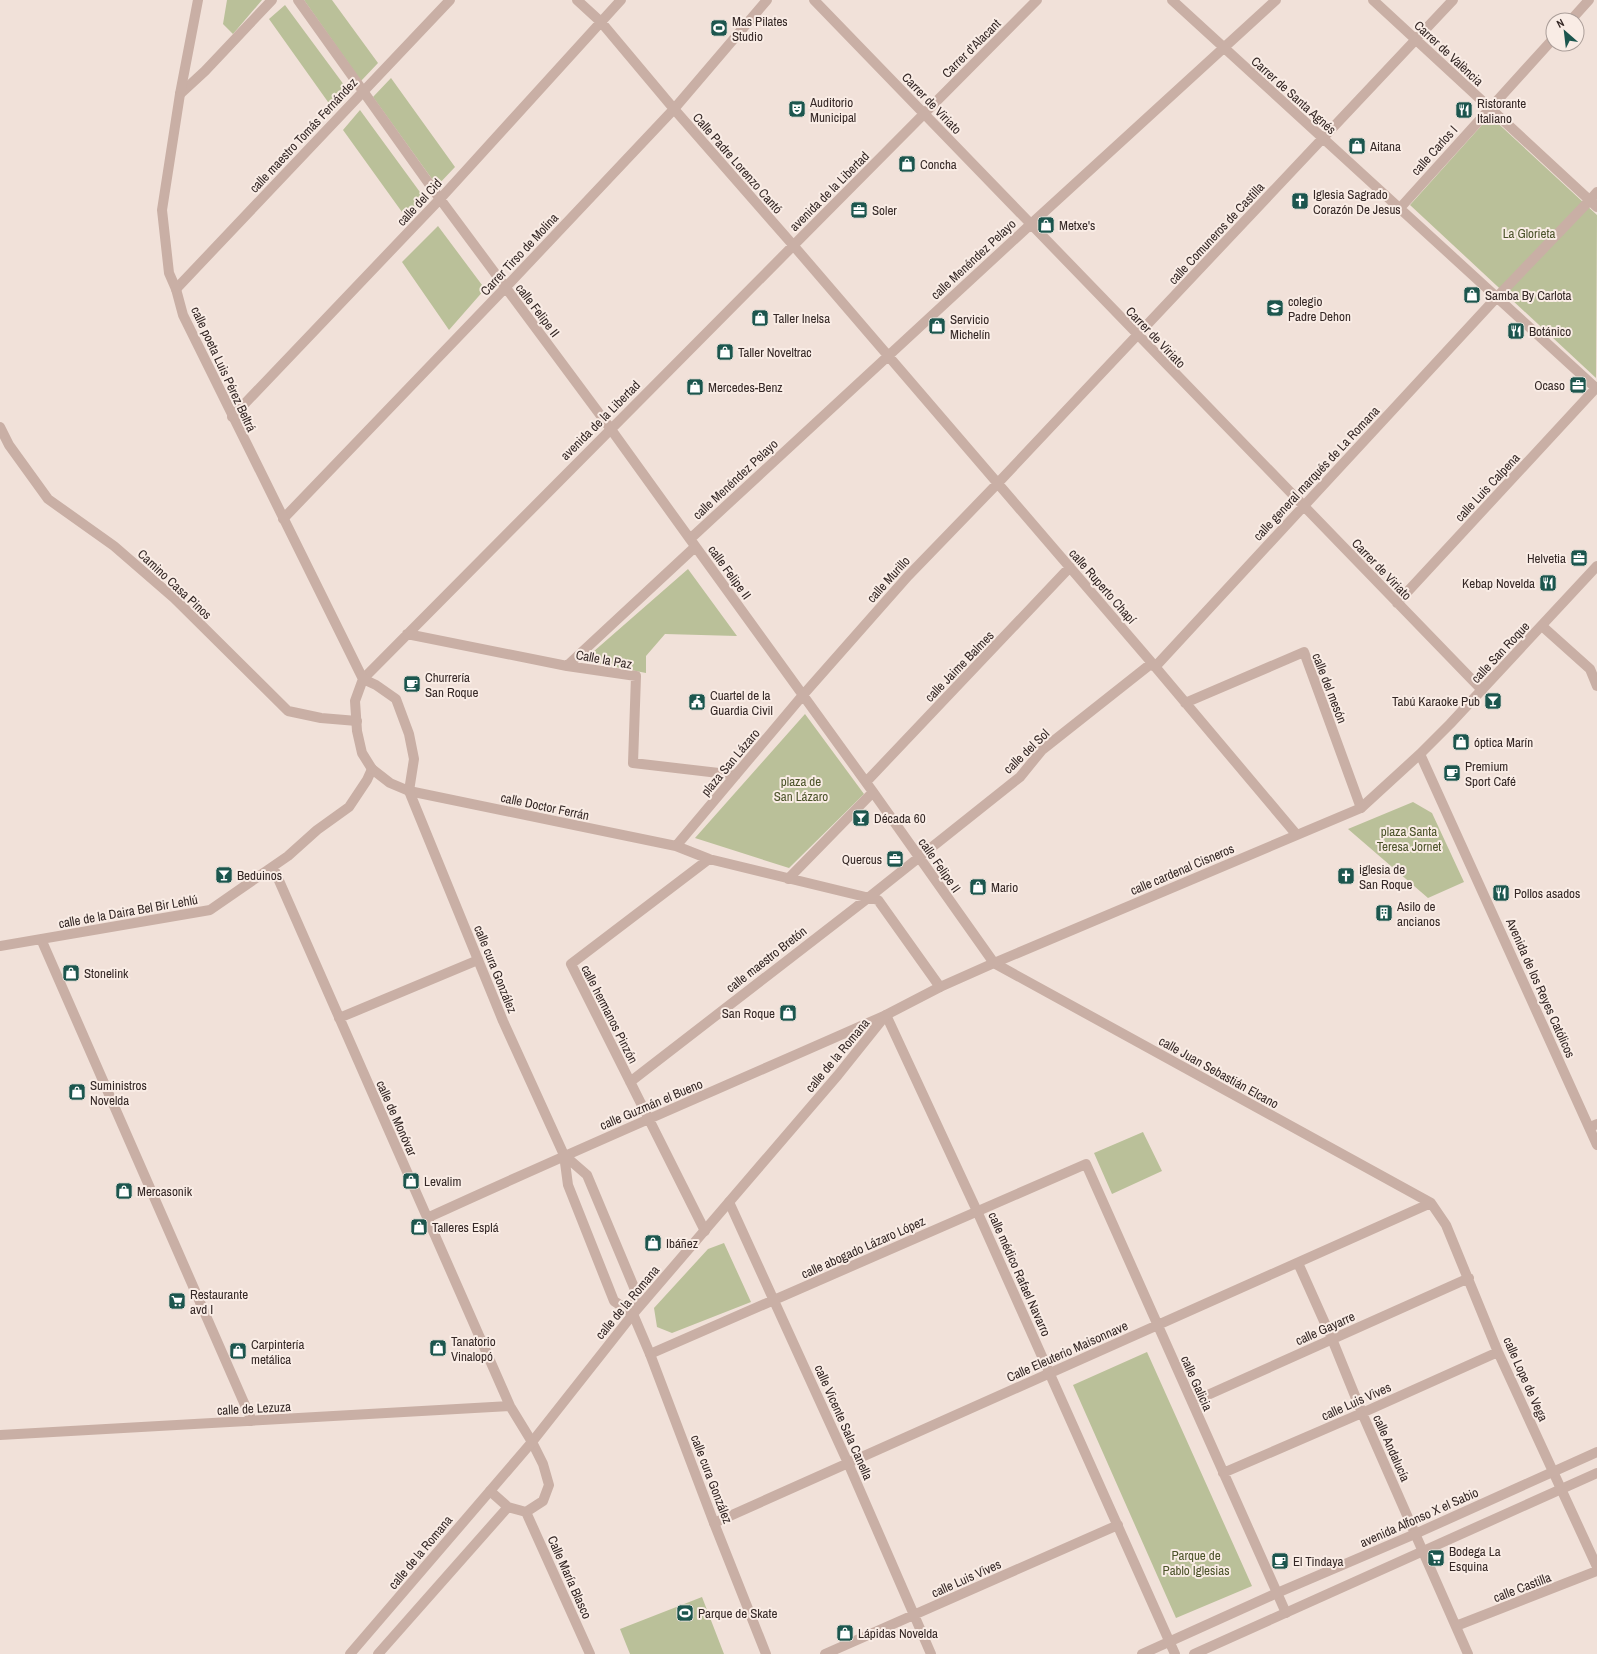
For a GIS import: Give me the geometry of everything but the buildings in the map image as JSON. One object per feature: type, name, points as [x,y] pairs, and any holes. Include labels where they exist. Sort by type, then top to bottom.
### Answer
[{"type":"street","name":"calle poeta Luis Pérez Beltrá","points":[[198,0],[180,94],[162,210],[169,273],[176,288],[183,315],[232,417],[363,679]]},
{"type":"street","points":[[180,94],[205,71],[272,0]]},
{"type":"street","name":"calle Felipe II","points":[[298,0],[362,92],[505,288],[610,428],[866,782],[918,858],[994,963]]},
{"type":"street","name":"calle maestro Tomás Fernández","points":[[176,288],[450,0]]},
{"type":"street","points":[[577,0],[601,22]]},
{"type":"street","name":"calle del Cid","points":[[232,417],[440,199],[621,0]]},
{"type":"street","name":"Carrer Tirso de Molina","points":[[283,519],[505,288],[674,108],[768,0]]},
{"type":"street","name":"Carrer de Viriato","points":[[814,0],[1031,224],[1137,336],[1482,690]]},
{"type":"street","name":"Carrer d'Alacant","points":[[924,114],[1037,0]]},
{"type":"street","name":"Carrer de Santa Agnés","points":[[1172,0],[1223,49],[1400,208]]},
{"type":"street","name":"calle Menéndez Pelayo","points":[[567,666],[692,543],[888,356],[1276,0]]},
{"type":"street","name":"Carrer de València","points":[[1372,0],[1593,204]]},
{"type":"street","name":"calle Comuneros de Castilla","points":[[998,484],[1453,0]]},
{"type":"street","points":[[1578,12],[1589,0]]},
{"type":"street","name":"Calle Padre Lorenzo Cantó","points":[[601,22],[888,356]]},
{"type":"street","name":"calle Carlos I","points":[[1400,208],[1545,48]]},
{"type":"street","name":"avenida de la Libertad","points":[[372,769],[362,753],[355,701],[363,679],[610,428],[924,114]]},
{"type":"street","name":"calle general marqués de La Romana","points":[[1153,665],[1497,297],[1593,204],[1597,192]]},
{"type":"street","points":[[1400,208],[1597,388]]},
{"type":"street","name":"calle Ruperto Chapí","points":[[888,356],[1186,703],[1296,834]]},
{"type":"street","name":"calle Luis Calpena","points":[[1397,603],[1597,388]]},
{"type":"street","name":"Camino Casa Pinos","points":[[0,427],[9,445],[48,499],[114,546],[162,588],[288,711],[321,718],[357,721]]},
{"type":"street","name":"calle Murillo","points":[[803,695],[908,576],[998,484]]},
{"type":"street","name":"calle San Roque","points":[[1420,754],[1482,690],[1597,566]]},
{"type":"street","name":"calle Jaime Balmes","points":[[866,782],[1070,568]]},
{"type":"street","points":[[1542,626],[1590,669],[1597,686]]},
{"type":"street","name":"Calle la Paz","points":[[407,634],[567,666],[636,676],[633,763],[736,775]]},
{"type":"street","name":"calle del mesón","points":[[1186,703],[1304,652],[1361,808]]},
{"type":"street","name":"calle del Sol","points":[[918,858],[1020,777],[1042,750],[1153,665]]},
{"type":"street","points":[[363,679],[376,685],[396,699],[409,734],[414,759],[410,790],[390,783],[372,769]]},
{"type":"street","name":"plaza San Lázaro","points":[[676,846],[803,695]]},
{"type":"street","name":"calle cardenal Cisneros","points":[[940,987],[1296,834],[1361,808],[1420,754]]},
{"type":"street","name":"Avenida de los Reyes Católicos","points":[[1420,754],[1593,1126],[1597,1145]]},
{"type":"street","name":"calle de la Daira Bel Bir Lehlú","points":[[0,946],[210,910],[288,856],[317,830],[349,807],[367,780],[372,769]]},
{"type":"street","name":"calle Doctor Ferrán","points":[[410,790],[676,846],[709,860],[878,900],[940,987]]},
{"type":"street","name":"calle cura González","points":[[410,790],[503,1021],[564,1155],[568,1185],[614,1301],[633,1314]]},
{"type":"street","points":[[788,879],[873,792]]},
{"type":"street","name":"calle maestro Bretón","points":[[630,1082],[918,858]]},
{"type":"street","name":"calle hermanos Pinzón","points":[[705,1231],[570,964],[709,860]]},
{"type":"street","name":"calle de Monóvar","points":[[273,867],[510,1406],[532,1442],[543,1464],[549,1486],[544,1501],[526,1512]]},
{"type":"street","points":[[41,939],[252,1421]]},
{"type":"street","points":[[339,1018],[478,960]]},
{"type":"street","name":"calle Juan Sebastián Elcano","points":[[994,963],[1431,1203]]},
{"type":"street","name":"calle de la Romana","points":[[350,1654],[532,1442],[633,1314],[868,1039],[886,1015],[940,987]]},
{"type":"street","name":"calle Guzmán el Bueno","points":[[427,1218],[564,1155],[649,1120],[886,1015]]},
{"type":"street","name":"calle médico Rafael Navarro","points":[[886,1015],[977,1211],[1175,1654]]},
{"type":"street","name":"calle cura González","points":[[564,1155],[587,1175],[636,1292],[633,1314],[650,1354],[714,1524],[766,1654]]},
{"type":"street","name":"calle abogado Lázaro López","points":[[650,1354],[1086,1164]]},
{"type":"street","name":"calle Galicia","points":[[1086,1164],[1286,1612]]},
{"type":"street","name":"calle Vicente Sala Canella","points":[[729,1202],[848,1463],[931,1654]]},
{"type":"street","name":"Calle Eleuterio Maisonnave","points":[[714,1524],[1431,1203]]},
{"type":"street","name":"calle Lope de Vega","points":[[1431,1203],[1446,1225],[1469,1278],[1498,1352],[1562,1488],[1597,1567]]},
{"type":"street","name":"calle Andalucía","points":[[1298,1263],[1468,1654]]},
{"type":"street","name":"calle Gayarre","points":[[1192,1402],[1469,1278]]},
{"type":"street","name":"calle Luis Vives","points":[[1223,1473],[1498,1352]]},
{"type":"street","name":"calle de Lezuza","points":[[0,1435],[510,1406]]},
{"type":"street","name":"avenida Alfonso X el Sabio","points":[[1142,1654],[1276,1592],[1415,1534],[1597,1452]]},
{"type":"street","points":[[1194,1654],[1597,1473]]},
{"type":"street","points":[[490,1491],[508,1506],[526,1512]]},
{"type":"street","points":[[378,1654],[508,1506]]},
{"type":"street","name":"Calle María Blasco","points":[[526,1512],[590,1654]]},
{"type":"street","name":"calle Luis Vives","points":[[825,1654],[1118,1525]]},
{"type":"street","name":"calle Castilla","points":[[1456,1626],[1597,1572]]},
{"type":"green space","points":[[227,0],[262,0],[233,34],[223,24]]},
{"type":"green space","points":[[304,0],[332,0],[378,63],[361,81]]},
{"type":"green space","points":[[285,5],[350,93],[333,109],[269,19]]},
{"type":"green space","points":[[391,78],[455,167],[437,186],[373,97]]},
{"type":"green space","points":[[360,110],[425,199],[407,219],[343,130]]},
{"type":"green space","name":"La Glorieta","points":[[1490,116],[1597,215],[1596,378],[1410,205]]},
{"type":"green space","points":[[438,226],[485,289],[449,330],[402,262]]},
{"type":"green space","points":[[688,569],[737,636],[665,634],[646,656],[646,673],[600,664],[593,652]]},
{"type":"green space","name":"plaza de San Lázaro","points":[[805,714],[864,794],[789,868],[695,838]]},
{"type":"green space","name":"plaza Santa Teresa Jornet","points":[[1413,802],[1432,813],[1464,882],[1428,898],[1348,829]]},
{"type":"green space","points":[[1143,1132],[1162,1171],[1112,1194],[1094,1153]]},
{"type":"green space","points":[[724,1243],[751,1302],[672,1333],[657,1327],[654,1308],[708,1249]]},
{"type":"green space","name":"Parque de Pablo Iglesias","points":[[1147,1352],[1252,1586],[1176,1618],[1073,1385]]},
{"type":"green space","name":"Parque de Skate","points":[[702,1597],[724,1654],[630,1654],[620,1629]]},
{"type":"place","name":"Mas Pilates Studio","points":[[719,28]]},
{"type":"place","name":"Auditorio Municipal","points":[[797,109]]},
{"type":"place","name":"Ristorante Italiano","points":[[1464,110]]},
{"type":"place","name":"Aitana","points":[[1357,146]]},
{"type":"place","name":"Concha","points":[[907,164]]},
{"type":"place","name":"Iglesia Sagrado Corazón De Jesus","points":[[1300,201]]},
{"type":"place","name":"Soler","points":[[859,210]]},
{"type":"place","name":"Metxe's","points":[[1046,225]]},
{"type":"place","name":"Samba By Carlota","points":[[1472,295]]},
{"type":"place","name":"colegio Padre Dehon","points":[[1275,308]]},
{"type":"place","name":"Taller Inelsa","points":[[760,318]]},
{"type":"place","name":"Servicio Michelín","points":[[937,326]]},
{"type":"place","name":"Botánico","points":[[1516,331]]},
{"type":"place","name":"Taller Noveltrac","points":[[725,352]]},
{"type":"place","name":"Ocaso","points":[[1578,385]]},
{"type":"place","name":"Mercedes-Benz","points":[[695,387]]},
{"type":"place","name":"Helvetia","points":[[1579,558]]},
{"type":"place","name":"Kebap Novelda","points":[[1548,583]]},
{"type":"place","name":"Churrería San Roque","points":[[412,684]]},
{"type":"place","name":"Tabú Karaoke Pub","points":[[1493,701]]},
{"type":"place","name":"Cuartel de la Guardia Civil","points":[[697,702]]},
{"type":"place","name":"óptica Marín","points":[[1461,742]]},
{"type":"place","name":"Premium Sport Café","points":[[1452,773]]},
{"type":"place","name":"Década 60","points":[[861,818]]},
{"type":"place","name":"Quercus","points":[[895,859]]},
{"type":"place","name":"Beduinos","points":[[224,875]]},
{"type":"place","name":"iglesia de San Roque","points":[[1346,876]]},
{"type":"place","name":"Mario","points":[[978,887]]},
{"type":"place","name":"Pollos asados","points":[[1501,893]]},
{"type":"place","name":"Asilo de ancianos","points":[[1384,913]]},
{"type":"place","name":"Stonelink","points":[[71,973]]},
{"type":"place","name":"San Roque","points":[[788,1013]]},
{"type":"place","name":"Suministros Novelda","points":[[77,1092]]},
{"type":"place","name":"Levalim","points":[[411,1181]]},
{"type":"place","name":"Mercasonik","points":[[124,1191]]},
{"type":"place","name":"Talleres Esplá","points":[[419,1227]]},
{"type":"place","name":"Ibáñez","points":[[653,1243]]},
{"type":"place","name":"Restaurante avd I","points":[[177,1301]]},
{"type":"place","name":"Tanatorio Vinalopó","points":[[438,1348]]},
{"type":"place","name":"Carpintería metálica","points":[[238,1351]]},
{"type":"place","name":"Bodega La Esquina","points":[[1436,1558]]},
{"type":"place","name":"El Tindaya","points":[[1280,1561]]},
{"type":"place","name":"Parque de Skate","points":[[685,1613]]},
{"type":"place","name":"Lápidas Novelda","points":[[845,1633]]}]
